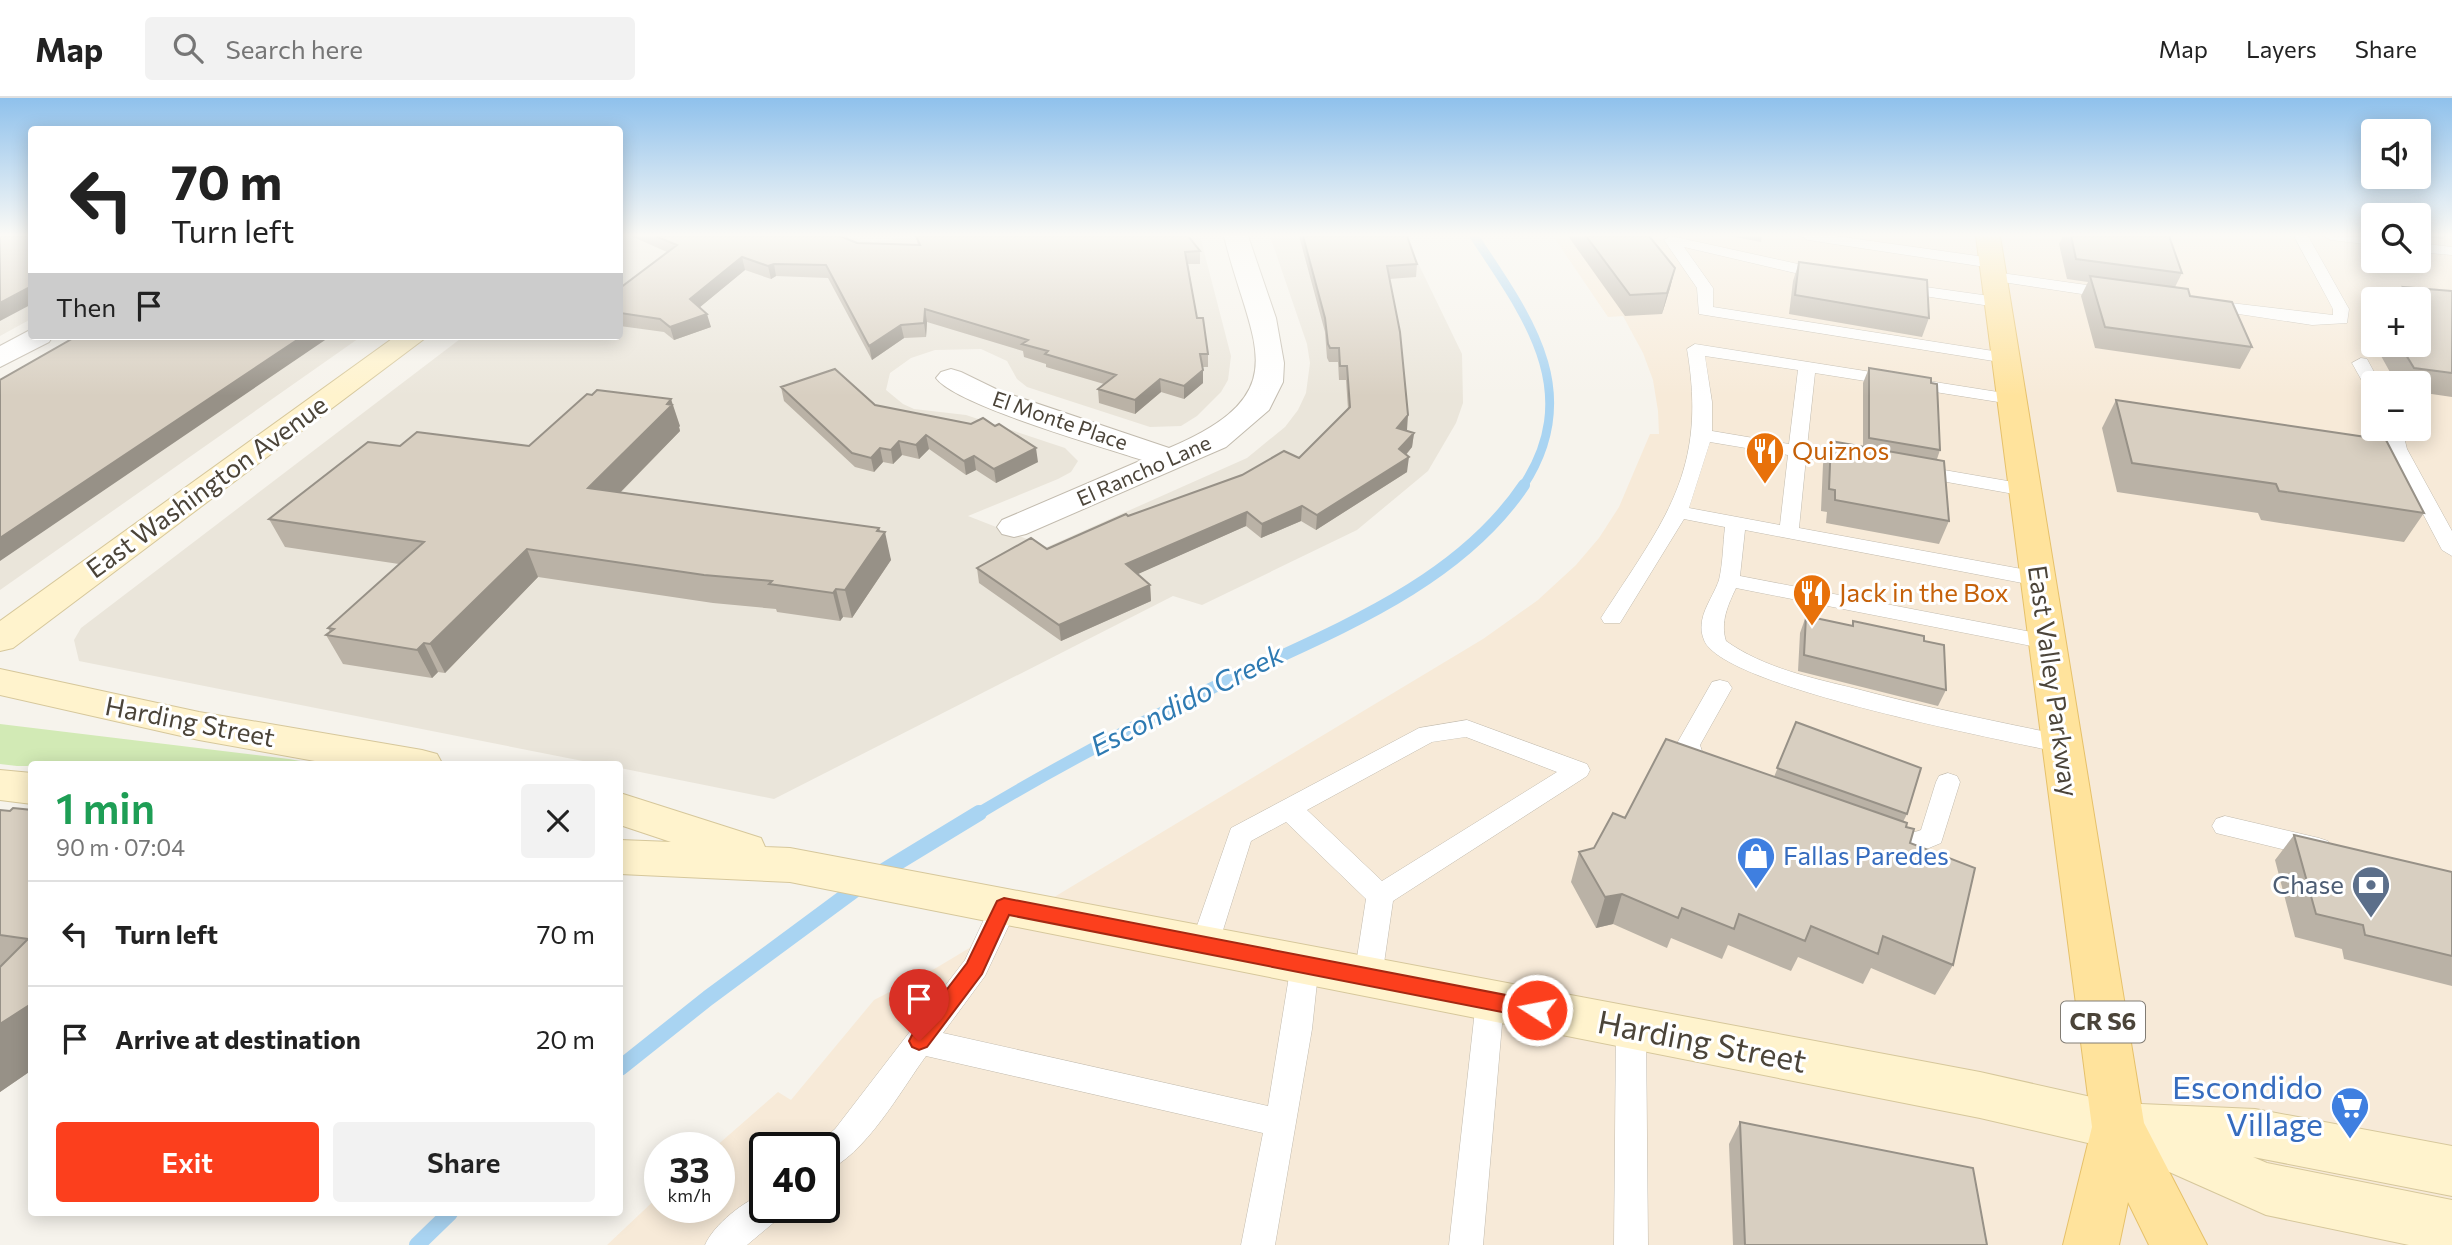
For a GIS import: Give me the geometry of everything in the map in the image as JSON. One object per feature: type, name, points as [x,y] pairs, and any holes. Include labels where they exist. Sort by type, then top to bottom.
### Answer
[{"type":"main road","name":"East Valley Parkway","points":[[1996,290],[2118,1127],[2179,1245]]},
{"type":"main road","name":"East Valley Parkway","points":[[2091,1245],[2118,1127]]},
{"type":"street","name":"El Rancho Lane","points":[[1014,527],[1215,440],[1243,420],[1264,395],[1271,370],[1268,346],[1252,290]]},
{"type":"street","points":[[0,358],[32,340]]},
{"type":"street","name":"East Washington Avenue","points":[[0,639],[409,340]]},
{"type":"street","name":"El Monte Place","points":[[951,378],[989,397],[1172,460]]},
{"type":"street","name":"Harding Street","points":[[0,682],[199,726],[399,761]]},
{"type":"street","points":[[0,785],[28,788]]},
{"type":"street","name":"Harding Street","points":[[623,810],[790,865],[1980,1095],[2118,1127]]},
{"type":"street","name":"Harding Street","points":[[623,857],[790,865]]},
{"type":"street","points":[[2118,1127],[2255,1133],[2452,1171]]},
{"type":"street","points":[[2118,1127],[2266,1189],[2452,1227]]},
{"type":"lane","points":[[1705,290],[1705,311],[2006,358]]},
{"type":"lane","points":[[2097,290],[2126,295]]},
{"type":"lane","points":[[2192,304],[2312,320],[2340,320],[2341,309],[2330,290]]},
{"type":"lane","points":[[1612,618],[1680,512],[1702,435],[1702,388],[1695,349],[2011,399]]},
{"type":"lane","points":[[2361,363],[2365,371]]},
{"type":"lane","points":[[1790,532],[1807,366]]},
{"type":"lane","points":[[1702,435],[1875,464]]},
{"type":"lane","points":[[2396,441],[2452,550]]},
{"type":"lane","points":[[1901,469],[2025,490]]},
{"type":"lane","points":[[1680,512],[2038,579]]},
{"type":"lane","points":[[1736,522],[1729,580],[1716,604],[1713,639],[1719,649],[1735,658],[1809,686],[2062,744]]},
{"type":"lane","points":[[1729,580],[2047,642]]},
{"type":"lane","points":[[1719,778],[1694,765],[1688,745],[1720,688]]},
{"type":"lane","points":[[1204,946],[1240,835],[1427,734],[1467,728],[1578,770],[1380,896],[1368,977]]},
{"type":"lane","points":[[1860,831],[1898,844],[1923,842],[1933,836],[1948,782]]},
{"type":"lane","points":[[1289,808],[1380,896]]},
{"type":"lane","points":[[2225,826],[2345,854]]},
{"type":"lane","points":[[840,1144],[975,968],[992,904]]},
{"type":"lane","points":[[1258,1245],[1297,1029],[1304,964]]},
{"type":"lane","points":[[1466,1245],[1490,1001]]},
{"type":"lane","points":[[1631,1028],[1631,1245]]},
{"type":"lane","points":[[919,1041],[1280,1123]]},
{"type":"lane","points":[[722,1245],[749,1222]]},
{"type":"shaded area","points":[[0,290],[28,290],[28,321],[0,336]]},
{"type":"shaded area","points":[[623,290],[1214,290],[1231,356],[1228,380],[1221,392],[1197,416],[1181,426],[1150,427],[1027,387],[1017,379],[1007,361],[981,349],[935,350],[911,358],[890,373],[886,390],[903,404],[914,409],[966,415],[1065,448],[1078,461],[1071,472],[1058,479],[968,516],[1047,547],[1247,458],[1285,427],[1298,410],[1306,393],[1310,363],[1307,344],[1288,290],[1431,290],[1462,354],[1463,403],[1456,423],[1428,471],[1357,530],[1202,605],[1173,596],[774,799],[623,769],[623,761],[583,761],[79,661],[74,640],[81,628],[459,340],[623,340]]},
{"type":"shaded area","points":[[1589,290],[2361,290],[2361,357],[2431,357],[2431,290],[2452,290],[2452,1245],[607,1245],[644,1210],[644,1223],[735,1223],[735,1132],[732,1132],[778,1092],[791,1100],[874,1000],[936,968],[1483,639],[1538,600],[1576,565],[1599,538],[1619,507],[1650,434],[1659,434],[1653,380],[1643,353],[1623,316],[1608,317]]},
{"type":"shaded area","points":[[73,340],[356,340],[0,590],[0,382]]},
{"type":"green space","points":[[0,724],[300,761],[28,761],[28,766],[0,764]]},
{"type":"building","points":[[0,290],[25,290],[0,303]]},
{"type":"building","points":[[623,290],[702,290],[690,299],[707,314],[670,327],[660,319],[623,313]]},
{"type":"building","points":[[839,290],[1192,290],[1197,318],[1203,318],[1208,354],[1200,354],[1203,370],[1184,386],[1160,379],[1135,400],[1098,389],[1116,375],[1045,354],[1048,351],[1022,344],[1028,340],[925,309],[924,323],[901,325],[869,346]]},
{"type":"building","points":[[1317,290],[1392,290],[1400,332],[1408,415],[1397,428],[1414,433],[1399,449],[1409,457],[1317,515],[1302,506],[1262,524],[1247,512],[1126,564],[1150,585],[1059,625],[977,568],[1031,538],[1047,549],[1126,514],[1128,516],[1242,475],[1284,451],[1299,458],[1350,407],[1347,366],[1340,366],[1339,348],[1330,348],[1328,344]]},
{"type":"building","points":[[1626,290],[1668,290],[1667,293],[1630,295]]},
{"type":"building","points":[[1796,290],[1928,290],[1929,318],[1795,295]]},
{"type":"building","points":[[2094,290],[2188,290],[2190,296],[2232,302],[2252,347],[2105,327]]},
{"type":"building","points":[[2431,290],[2452,291],[2452,373],[2414,368],[2407,357],[2431,357]]},
{"type":"building","points":[[70,340],[297,340],[0,538],[0,380]]},
{"type":"building","points":[[1869,368],[1931,378],[1931,383],[1937,384],[1940,450],[1869,438]]},
{"type":"building","points":[[835,369],[875,405],[971,424],[983,418],[995,426],[999,424],[1036,448],[994,469],[974,456],[964,461],[926,435],[916,445],[899,441],[891,450],[880,448],[871,458],[852,453],[781,387]]},
{"type":"building","points":[[597,390],[671,399],[667,404],[672,405],[588,488],[879,528],[877,531],[885,532],[845,590],[836,589],[833,593],[769,584],[772,581],[704,575],[527,549],[430,644],[424,643],[417,650],[326,635],[334,629],[328,628],[424,542],[269,519],[368,442],[400,446],[417,432],[529,446],[587,394],[592,395]]},
{"type":"building","points":[[2116,400],[2361,436],[2361,441],[2387,441],[2424,513],[2279,491],[2276,484],[2132,463]]},
{"type":"building","points":[[1831,441],[1944,461],[1949,521],[1835,500],[1835,490],[1829,489]]},
{"type":"building","points":[[1806,616],[1853,626],[1853,621],[1924,636],[1924,641],[1944,645],[1946,690],[1804,655]]},
{"type":"building","points":[[1796,722],[1921,768],[1907,814],[1777,768]]},
{"type":"building","name":"Fallas Paredes","points":[[1666,739],[1907,823],[1906,827],[1914,829],[1910,843],[1975,868],[1953,965],[1883,936],[1878,954],[1811,926],[1805,941],[1739,914],[1734,929],[1682,908],[1678,918],[1622,894],[1605,897],[1579,852],[1594,848],[1613,813],[1625,818]]},
{"type":"building","points":[[13,808],[28,810],[28,939],[0,935],[0,810],[10,811]]},
{"type":"building","points":[[2294,835],[2452,872],[2452,956],[2365,935],[2363,925],[2316,914]]},
{"type":"building","points":[[28,939],[28,1006],[0,1024],[0,967]]},
{"type":"building","points":[[1740,1122],[1973,1168],[1987,1245],[1745,1245]]},
{"type":"waterway","name":"Escondido Creek","points":[[1509,290],[1529,325],[1542,356],[1549,387],[1549,419],[1541,452],[1523,486]]},
{"type":"waterway","name":"Escondido Creek","points":[[976,815],[1119,735],[1380,608],[1421,583],[1460,554],[1494,522],[1524,485]]},
{"type":"waterway","name":"Escondido Creek","points":[[877,875],[979,813]]},
{"type":"waterway","name":"Escondido Creek","points":[[623,1066],[708,998],[861,885]]},
{"type":"waterway","name":"Escondido Creek","points":[[417,1245],[447,1216]]},
{"type":"place","name":"Quiznos","points":[[1765,485]]},
{"type":"place","name":"Jack in the Box","points":[[1812,627]]},
{"type":"place","name":"Fallas Paredes","points":[[1756,890]]},
{"type":"place","name":"Chase","points":[[2371,919]]},
{"type":"place","name":"Escondido Village","points":[[2350,1140]]},
{"type":"route","points":[[919,1041],[975,968],[1004,906],[1537,1010]]}]
